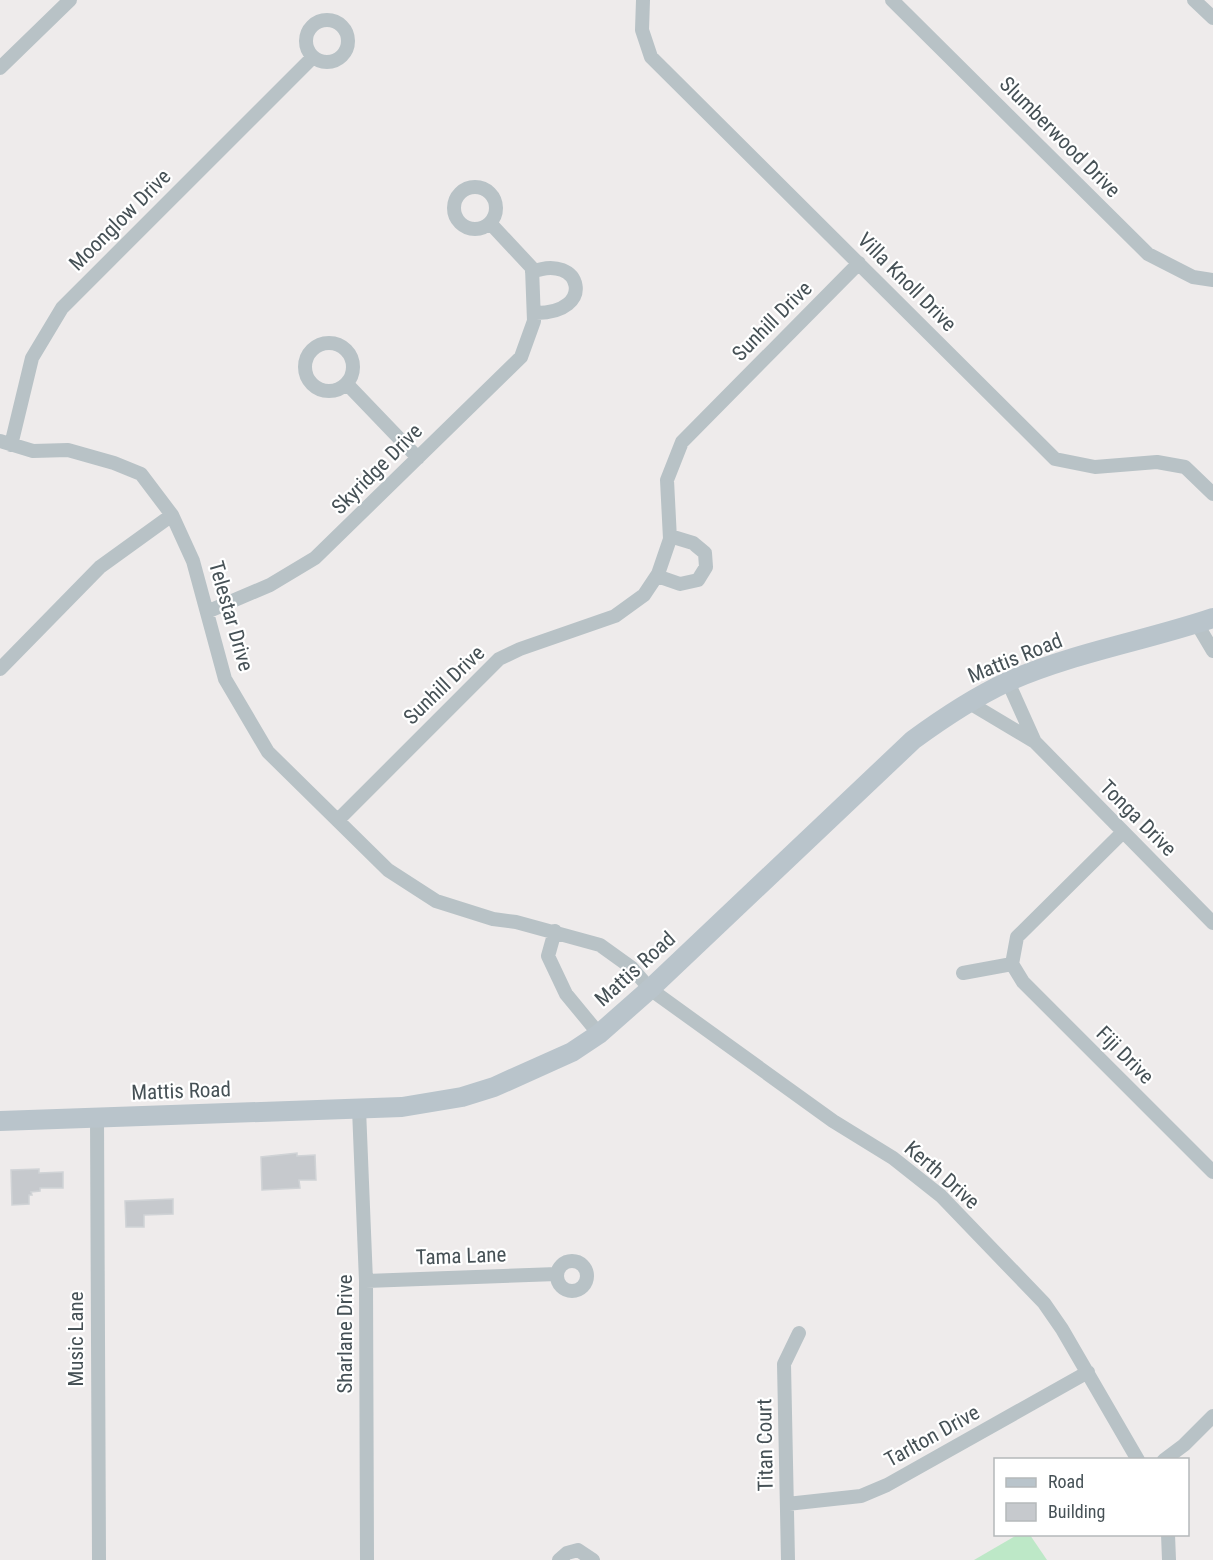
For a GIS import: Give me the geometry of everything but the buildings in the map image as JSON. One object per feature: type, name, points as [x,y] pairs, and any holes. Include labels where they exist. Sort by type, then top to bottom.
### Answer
[{"type":"main road","name":"Mattis Road","points":[[0,1121],[402,1107],[462,1097],[544,1066],[599,1034],[650,989],[914,740],[968,702],[1008,682],[1067,661],[1205,621]]},
{"type":"street","points":[[0,68],[70,0]]},
{"type":"street","name":"Villa Knoll Drive","points":[[643,0],[642,30],[651,57],[1055,459],[1095,467],[1156,462],[1185,467],[1213,494]]},
{"type":"street","name":"Slumberwood Drive","points":[[892,0],[1148,254],[1193,277],[1213,280]]},
{"type":"street","points":[[1194,0],[1213,18]]},
{"type":"street","name":"Moonglow Drive","points":[[5,443],[32,358],[62,308],[313,57]]},
{"type":"street","points":[[490,223],[532,268],[532,272],[553,268],[564,269],[576,283],[578,293],[570,305],[552,313],[535,313]]},
{"type":"street","name":"Sunhill Drive","points":[[339,819],[499,659],[520,648],[615,616],[644,596],[657,576],[670,536],[668,480],[682,442],[859,263]]},
{"type":"street","name":"Skyridge Drive","points":[[208,610],[270,585],[315,558],[521,357],[535,313],[532,272]]},
{"type":"street","points":[[347,384],[418,458]]},
{"type":"street","name":"Telestar Drive","points":[[5,443],[33,451],[68,450],[114,462],[141,474],[171,515],[193,561],[225,679],[268,752],[339,819],[388,870],[436,901],[493,919],[555,931],[600,945],[632,968],[650,989]]},
{"type":"street","points":[[0,669],[100,567],[171,515]]},
{"type":"street","points":[[657,576],[680,584],[698,580],[706,567],[705,553],[693,543],[670,536]]},
{"type":"street","points":[[1205,621],[1213,651]]},
{"type":"street","name":"Tonga Drive","points":[[1008,682],[1035,742]]},
{"type":"street","name":"Tonga Drive","points":[[968,702],[1035,742],[1213,923]]},
{"type":"street","points":[[963,973],[1012,964],[1017,938],[1122,832]]},
{"type":"street","points":[[555,931],[548,956],[566,994],[599,1034]]},
{"type":"street","name":"Fiji Drive","points":[[1012,964],[1023,982],[1213,1172]]},
{"type":"street","name":"Kerth Drive","points":[[650,989],[833,1121],[893,1158],[941,1196],[1044,1303],[1088,1372],[1137,1458]]},
{"type":"street","name":"Sharlane Drive","points":[[359,1109],[366,1281],[367,1560]]},
{"type":"street","name":"Music Lane","points":[[97,1118],[99,1560]]},
{"type":"street","name":"Tama Lane","points":[[366,1281],[557,1274]]},
{"type":"street","name":"Titan Court","points":[[788,1560],[784,1364],[800,1334]]},
{"type":"street","name":"Tarlton Drive","points":[[787,1504],[861,1496],[887,1485],[1088,1372]]},
{"type":"street","points":[[1167,1458],[1184,1445],[1213,1416]]},
{"type":"street","points":[[1168,1536],[1169,1560]]},
{"type":"street","points":[[559,1560],[567,1553],[578,1550],[593,1560]]},
{"type":"green space","points":[[1015,1536],[1031,1536],[1047,1560],[974,1560]]}]
